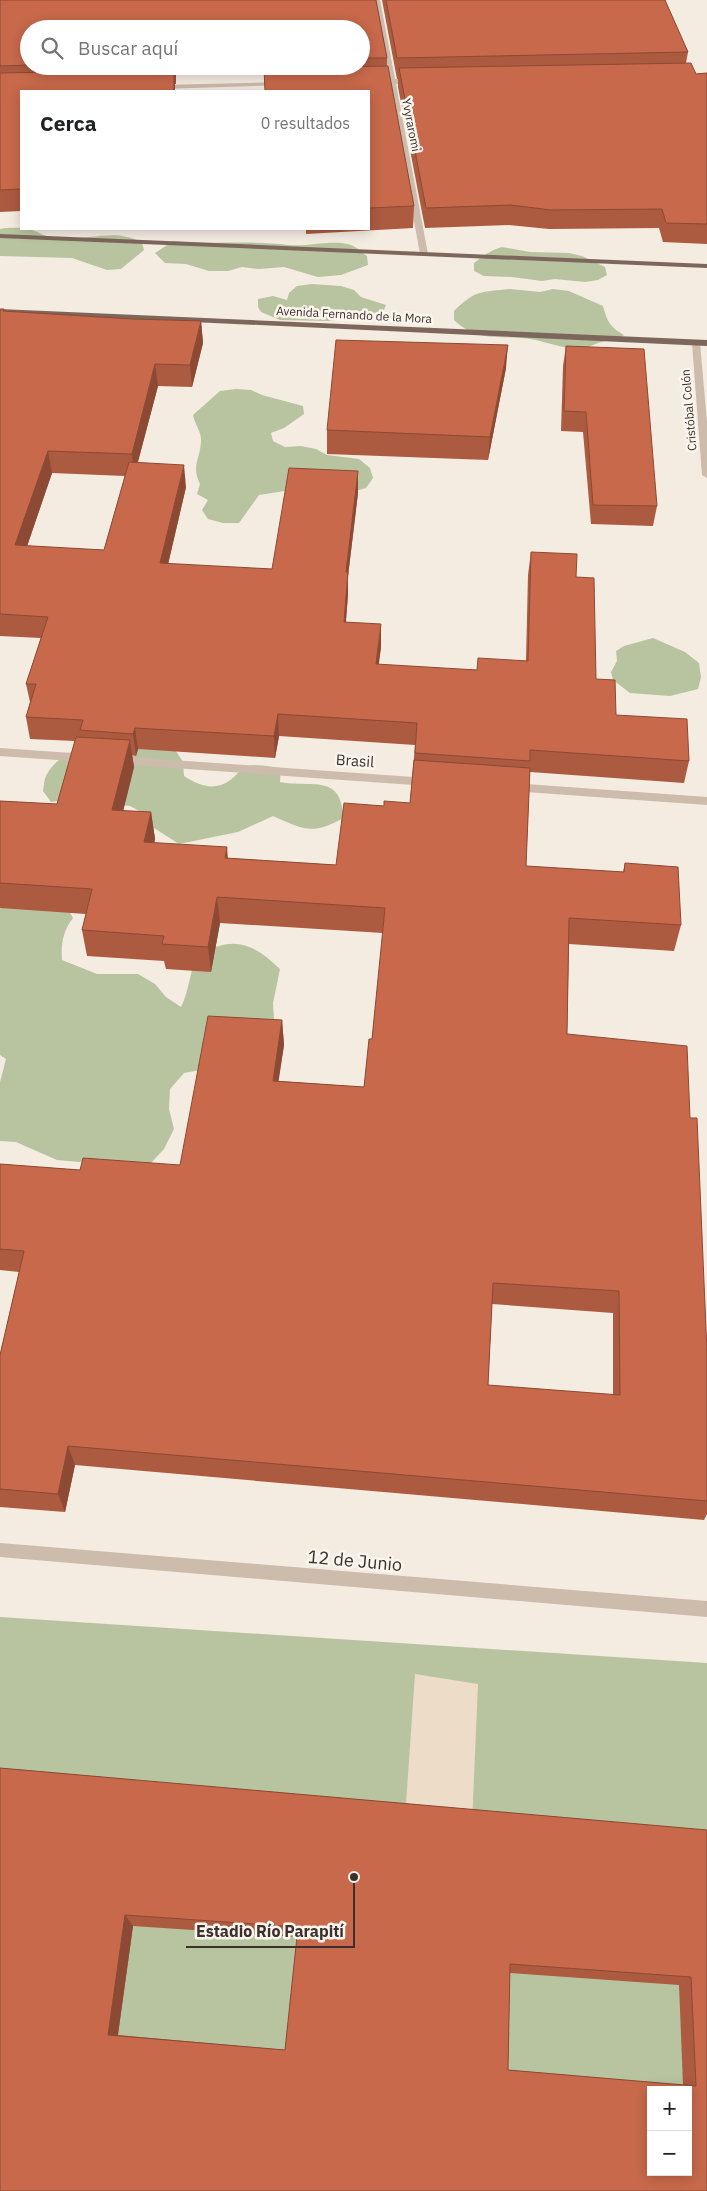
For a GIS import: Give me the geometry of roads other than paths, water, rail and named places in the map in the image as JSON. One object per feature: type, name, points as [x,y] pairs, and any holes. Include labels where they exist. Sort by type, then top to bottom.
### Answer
[{"type":"main road","points":[[0,236],[707,266]]},
{"type":"main road","name":"Avenida Fernando de la Mora","points":[[0,311],[707,343]]},
{"type":"street","name":"Yvyraromi","points":[[378,0],[424,254]]},
{"type":"street","points":[[362,82],[421,81]]},
{"type":"street","points":[[147,87],[294,84]]},
{"type":"street","name":"Cristóbal Colón","points":[[696,343],[707,475]]},
{"type":"street","name":"Brasil","points":[[0,752],[438,782]]},
{"type":"street","points":[[498,786],[707,801]]},
{"type":"street","name":"12 de Junio","points":[[0,1550],[707,1608]]},
{"type":"place","name":"Estadio Río Parapití","points":[[354,1877]]}]
